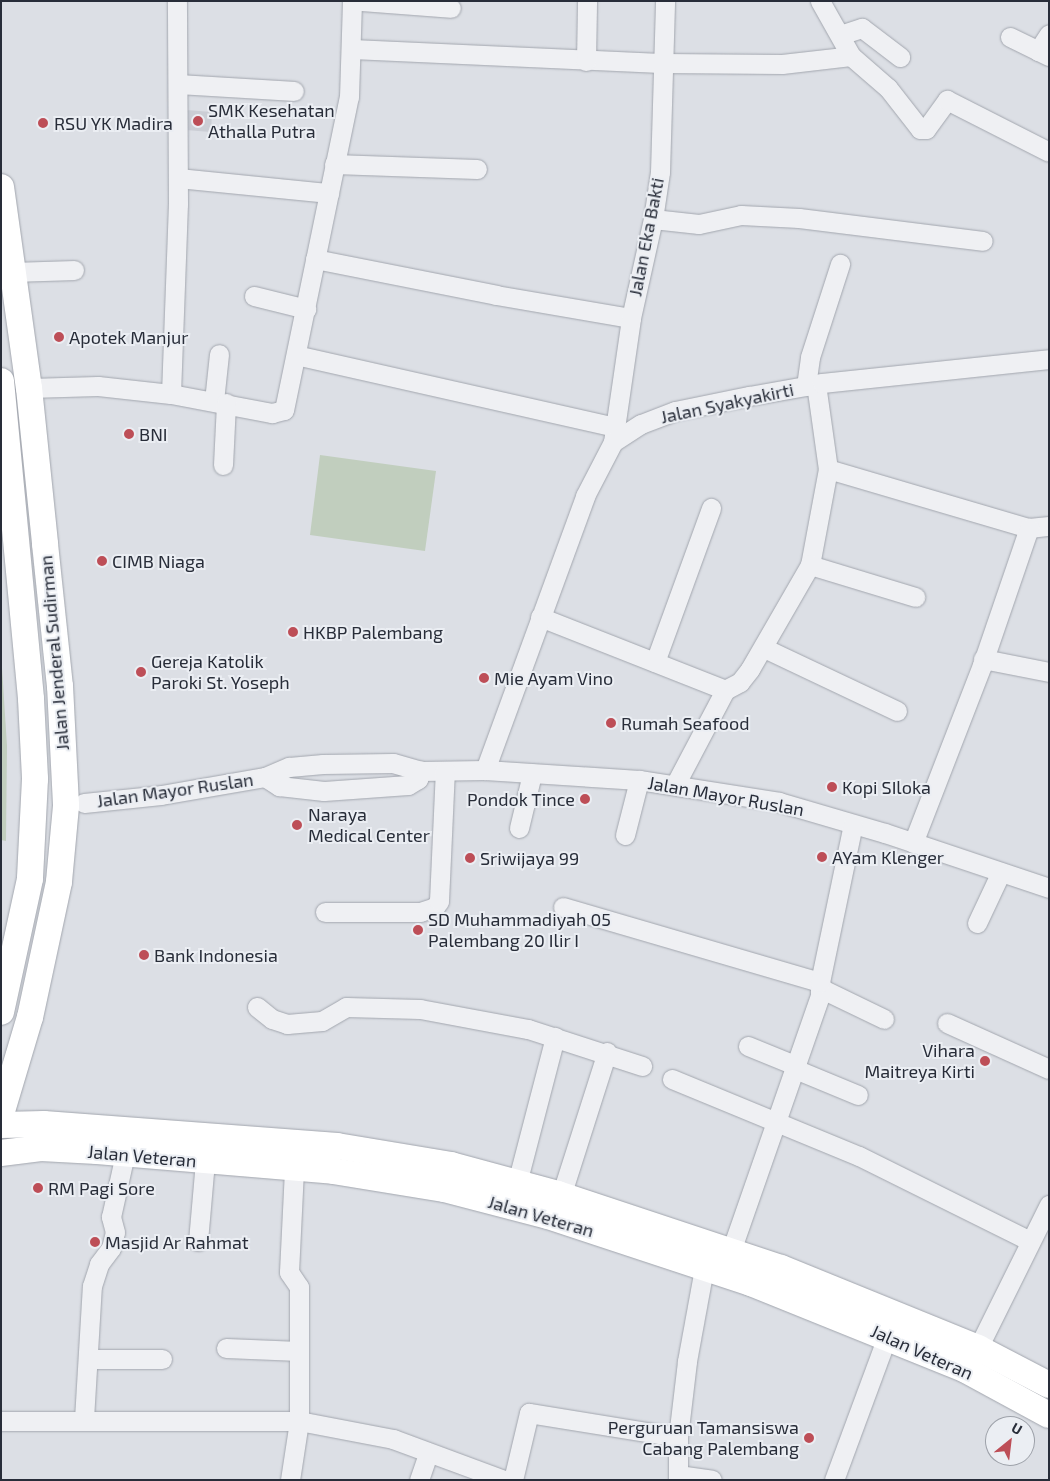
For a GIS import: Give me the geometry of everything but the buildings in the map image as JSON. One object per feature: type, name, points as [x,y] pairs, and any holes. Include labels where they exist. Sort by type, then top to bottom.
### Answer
[{"type":"highway","name":"Jalan Jenderal Sudirman","points":[[1,187],[12,272],[12,353],[29,388],[60,686],[65,844],[59,882],[30,1017],[1,1114]]},
{"type":"highway","name":"Jalan Jenderal Sudirman","points":[[1,380],[31,699],[35,797],[30,879],[1,1012]]},
{"type":"highway","points":[[40,1124],[21,1110],[18,1091],[65,900],[72,855],[72,821],[84,804],[69,794],[64,785]]},
{"type":"highway","name":"Jalan Veteran","points":[[1,1125],[40,1124],[337,1146],[451,1165],[561,1196],[731,1251],[891,1325],[972,1359],[1049,1385]]},
{"type":"highway","name":"Jalan Veteran","points":[[1,1153],[41,1148],[125,1154],[294,1168],[444,1189],[548,1216],[704,1268],[891,1325]]},
{"type":"highway","name":"Jalan Veteran","points":[[972,1359],[1049,1415]]},
{"type":"street","points":[[171,394],[178,178],[179,84],[177,1]]},
{"type":"street","points":[[29,388],[98,386],[171,394],[280,414],[284,410],[349,96],[352,49],[352,1]]},
{"type":"street","points":[[361,1],[451,8]]},
{"type":"street","points":[[586,61],[587,1]]},
{"type":"street","name":"Jalan Eka Bakti","points":[[614,435],[631,318],[653,219],[660,172],[661,63],[665,1]]},
{"type":"street","points":[[820,1],[851,56],[888,88],[920,129],[926,129],[947,100],[1049,152]]},
{"type":"street","points":[[840,35],[862,28],[900,57]]},
{"type":"street","points":[[1010,37],[1044,54],[1049,34]]},
{"type":"street","points":[[352,49],[661,63],[782,64],[851,56]]},
{"type":"street","points":[[179,84],[294,91]]},
{"type":"street","points":[[334,164],[477,169]]},
{"type":"street","points":[[178,178],[329,193]]},
{"type":"street","points":[[653,219],[699,224],[741,215],[799,218],[983,241]]},
{"type":"street","points":[[316,259],[496,295],[631,318]]},
{"type":"street","points":[[674,785],[725,690],[740,682],[764,648],[810,565],[828,469],[811,385],[810,356],[840,264]]},
{"type":"street","points":[[12,272],[74,270]]},
{"type":"street","points":[[254,296],[306,309]]},
{"type":"street","points":[[219,354],[223,465]]},
{"type":"street","points":[[296,355],[614,435],[586,496],[485,770]]},
{"type":"street","name":"Jalan Syakyakirti","points":[[614,435],[674,411],[811,385],[980,364],[1049,359]]},
{"type":"street","points":[[828,469],[1029,528],[1049,526]]},
{"type":"street","points":[[655,662],[711,508]]},
{"type":"street","points":[[913,843],[983,659],[1029,528]]},
{"type":"street","points":[[810,565],[914,597]]},
{"type":"street","points":[[540,617],[725,690]]},
{"type":"street","points":[[764,648],[897,711]]},
{"type":"street","points":[[983,659],[1049,672]]},
{"type":"street","points":[[356,763],[356,789]]},
{"type":"street","name":"Jalan Mayor Ruslan","points":[[84,804],[265,777],[289,767],[356,763],[394,764],[421,771],[485,770],[640,780],[778,802],[913,843],[1049,888]]},
{"type":"street","name":"Jalan Mayor Ruslan","points":[[265,777],[279,786],[303,790],[356,789],[408,785],[418,779],[421,771]]},
{"type":"street","points":[[325,912],[420,912],[435,907],[439,902],[445,771]]},
{"type":"street","points":[[518,828],[532,774]]},
{"type":"street","points":[[625,834],[640,780]]},
{"type":"street","points":[[731,1251],[796,1068],[820,985],[853,824]]},
{"type":"street","points":[[978,923],[1000,872]]},
{"type":"street","points":[[563,907],[820,985],[884,1019]]},
{"type":"street","points":[[257,1007],[272,1019],[286,1024],[322,1021],[346,1007],[420,1009],[497,1022],[607,1052],[642,1066]]},
{"type":"street","points":[[946,1023],[1049,1069]]},
{"type":"street","points":[[517,1183],[555,1038]]},
{"type":"street","points":[[748,1046],[858,1095]]},
{"type":"street","points":[[561,1196],[607,1052]]},
{"type":"street","points":[[672,1079],[859,1156],[1030,1241]]},
{"type":"street","points":[[84,1419],[92,1286],[99,1264],[111,1248],[115,1232],[111,1217],[125,1154]]},
{"type":"street","points":[[198,1241],[205,1161]]},
{"type":"street","points":[[290,1480],[299,1421],[299,1287],[289,1272],[294,1168]]},
{"type":"street","points":[[972,1359],[1049,1205]]},
{"type":"street","points":[[704,1268],[687,1361],[678,1437],[678,1477],[712,1480]]},
{"type":"street","points":[[834,1480],[891,1325]]},
{"type":"street","points":[[226,1348],[299,1351]]},
{"type":"street","points":[[88,1359],[162,1359]]},
{"type":"street","points":[[513,1480],[529,1413],[678,1437]]},
{"type":"street","points":[[1,1421],[84,1419],[299,1421],[388,1438],[493,1478]]},
{"type":"street","points":[[419,1480],[428,1454]]},
{"type":"shaded area","name":"SMK Kesehatan Athalla Putra","points":[[186,110],[212,112],[211,132],[185,130]]},
{"type":"green space","points":[[320,455],[436,471],[425,551],[310,535]]},
{"type":"green space","points":[[1,652],[7,746],[6,841],[1,840]]},
{"type":"place","name":"SMK Kesehatan Athalla Putra","points":[[198,121]]},
{"type":"place","name":"RSU YK Madira","points":[[43,123]]},
{"type":"place","name":"Apotek Manjur","points":[[59,337]]},
{"type":"place","name":"BNI","points":[[129,434]]},
{"type":"place","name":"CIMB Niaga","points":[[102,561]]},
{"type":"place","name":"HKBP Palembang","points":[[293,632]]},
{"type":"place","name":"Gereja Katolik Paroki St. Yoseph","points":[[141,672]]},
{"type":"place","name":"Mie Ayam Vino","points":[[484,678]]},
{"type":"place","name":"Rumah Seafood","points":[[611,723]]},
{"type":"place","name":"Kopi SIloka","points":[[832,787]]},
{"type":"place","name":"Pondok Tince","points":[[585,799]]},
{"type":"place","name":"Naraya Medical Center","points":[[297,825]]},
{"type":"place","name":"AYam Klenger","points":[[822,857]]},
{"type":"place","name":"Sriwijaya 99","points":[[470,858]]},
{"type":"place","name":"SD Muhammadiyah 05 Palembang 20 Ilir I","points":[[418,930]]},
{"type":"place","name":"Bank Indonesia","points":[[144,955]]},
{"type":"place","name":"Vihara Maitreya Kirti","points":[[985,1061]]},
{"type":"place","name":"RM Pagi Sore","points":[[38,1188]]},
{"type":"place","name":"Masjid Ar Rahmat","points":[[95,1242]]},
{"type":"place","name":"Perguruan Tamansiswa Cabang Palembang","points":[[809,1438]]}]
